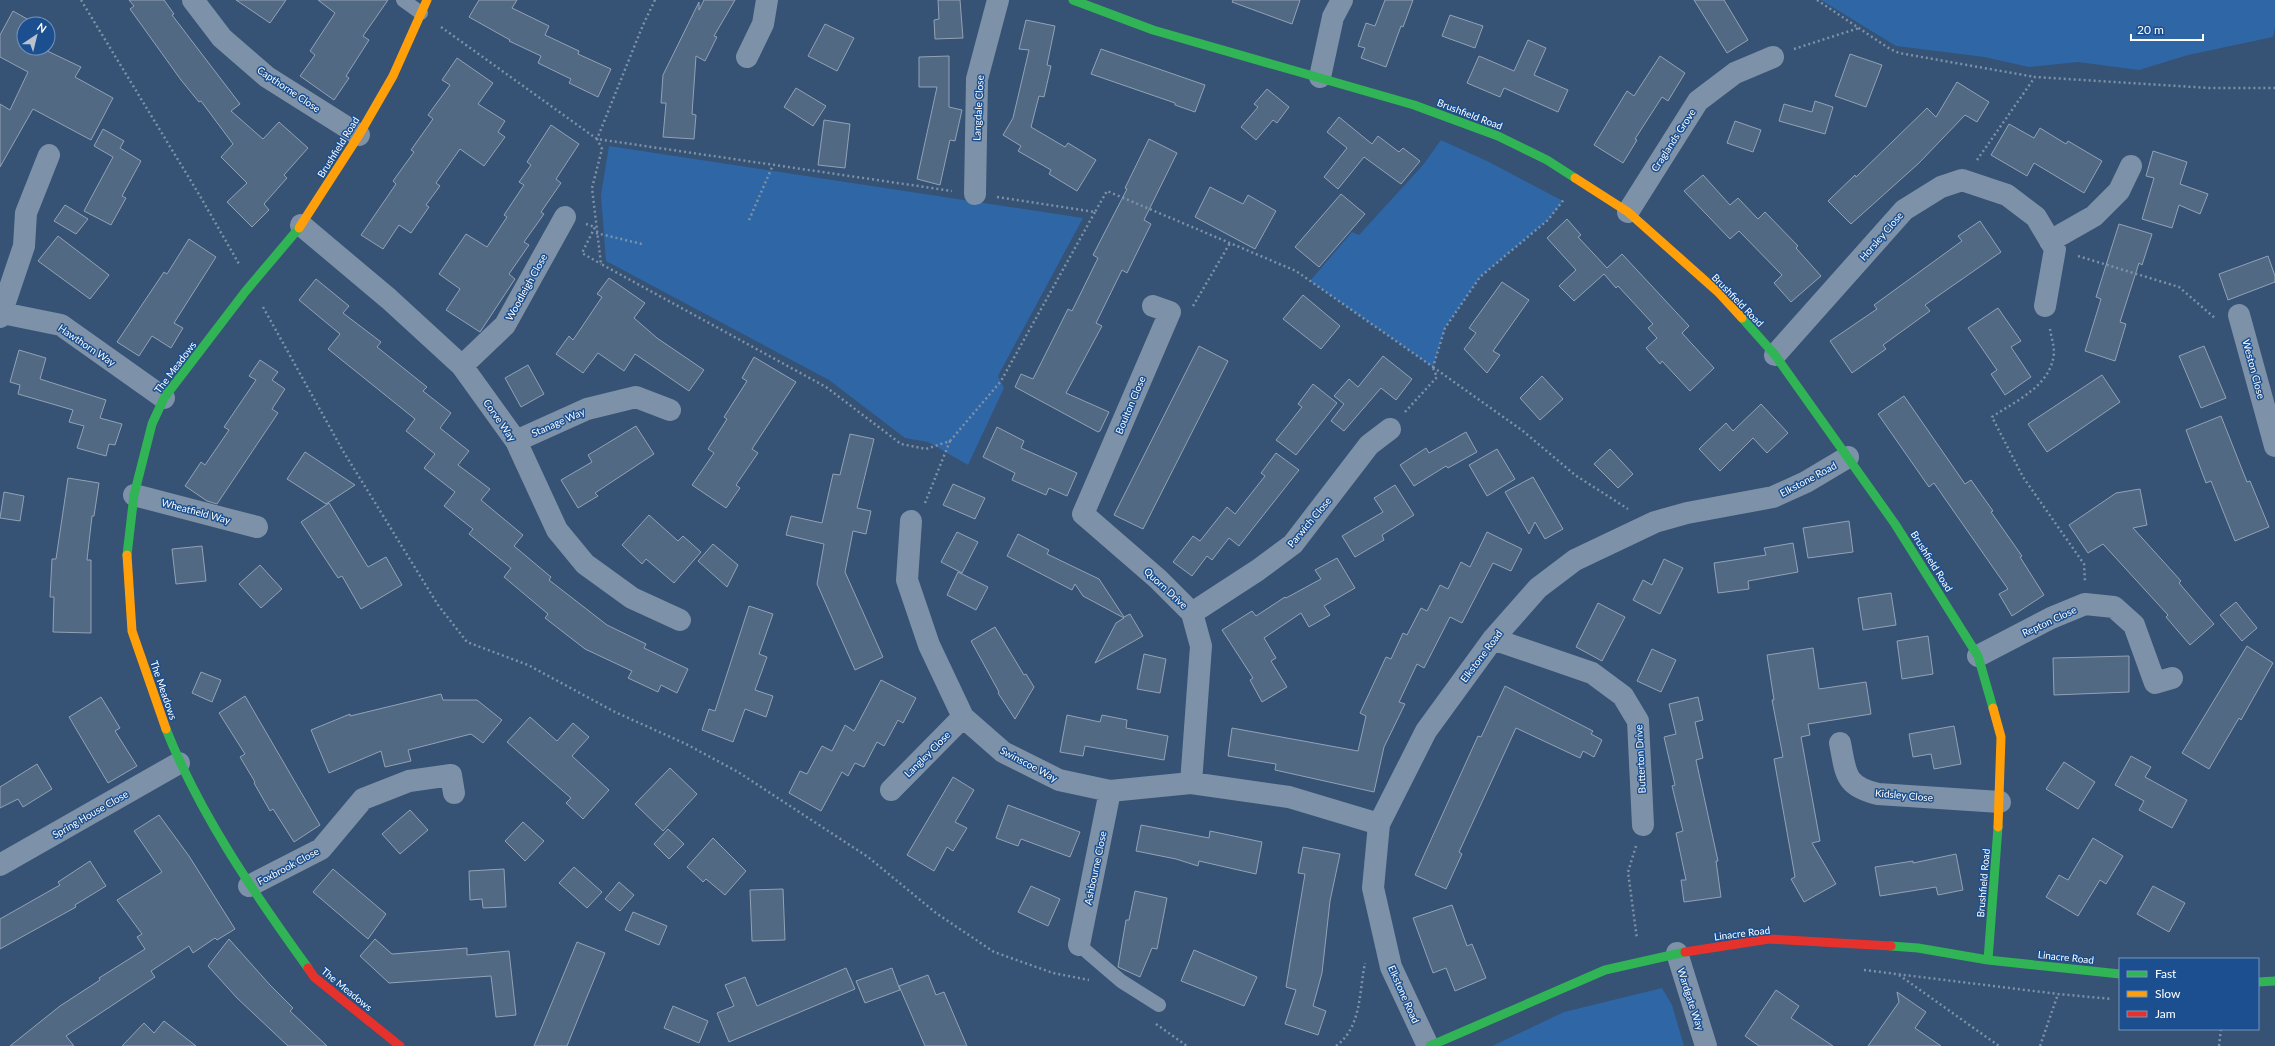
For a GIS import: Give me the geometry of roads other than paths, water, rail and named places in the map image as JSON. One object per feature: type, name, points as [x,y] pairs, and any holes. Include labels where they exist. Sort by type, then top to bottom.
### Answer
[{"type":"street","name":"Capthorne Close","points":[[193,0],[222,38],[267,77],[359,135]]},
{"type":"street","name":"Brushfield Road","points":[[248,289],[301,225],[359,135],[393,76],[427,0]]},
{"type":"street","points":[[748,56],[763,24],[767,0]]},
{"type":"street","name":"Langdale Close","points":[[976,194],[977,79],[998,0]]},
{"type":"street","name":"Brushfield Road","points":[[1073,0],[1153,30],[1320,76],[1414,105],[1498,136],[1546,160],[1628,212],[1719,293],[1775,355],[1848,457],[1895,524],[1978,656],[2001,737],[2000,802],[1988,960]]},
{"type":"street","points":[[1320,76],[1333,16],[1342,0]]},
{"type":"street","name":"Craglands Grove","points":[[1628,212],[1698,101],[1735,73],[1773,56]]},
{"type":"street","name":"Hawthorn Way","points":[[49,155],[26,213],[24,246],[1,315],[61,325],[164,398]]},
{"type":"street","points":[[2045,306],[2052,245],[2094,216],[2119,191],[2131,166]]},
{"type":"street","name":"Horsley Close","points":[[1775,355],[1904,210],[1941,187],[1962,180],[2007,195],[2036,217],[2052,245]]},
{"type":"street","name":"Woodleigh Close","points":[[462,366],[506,325],[565,217]]},
{"type":"street","name":"Corve Way","points":[[301,225],[389,299],[462,366],[516,441],[556,530],[585,564],[632,598],[680,620]]},
{"type":"street","name":"The Meadows","points":[[248,289],[164,398],[152,424],[134,495],[126,560],[132,631],[155,702],[180,763],[249,886],[314,977],[400,1046]]},
{"type":"street","name":"Boulton Close","points":[[1083,514],[1161,309]]},
{"type":"street","name":"Weston Close","points":[[2240,315],[2275,446]]},
{"type":"street","name":"Stanage Way","points":[[516,441],[587,409],[636,397],[670,410]]},
{"type":"street","name":"Parwich Close","points":[[1192,613],[1258,570],[1293,544],[1369,445],[1390,429]]},
{"type":"street","name":"Elkstone Road","points":[[1429,1046],[1391,967],[1373,888],[1379,824],[1426,731],[1493,639],[1538,588],[1575,560],[1655,522],[1687,513],[1773,497],[1806,482],[1848,457]]},
{"type":"street","name":"Wheatfield Way","points":[[134,495],[257,527]]},
{"type":"street","name":"Quorn Drive","points":[[1083,514],[1158,579],[1192,613],[1201,646],[1191,783]]},
{"type":"street","name":"Swinscoe Way","points":[[911,522],[907,580],[929,646],[963,717],[1003,752],[1059,780],[1110,791],[1191,783],[1289,797],[1379,824]]},
{"type":"street","name":"Repton Close","points":[[1978,656],[2051,618],[2085,604],[2114,607],[2134,625],[2155,683],[2172,678]]},
{"type":"street","name":"Butterton Drive","points":[[1493,639],[1592,673],[1623,696],[1638,721],[1643,825]]},
{"type":"street","name":"Langley Close","points":[[891,790],[963,717]]},
{"type":"street","name":"Kidsley Close","points":[[1840,743],[1847,776],[1861,790],[1878,794],[2000,802]]},
{"type":"street","name":"Spring House Close","points":[[0,865],[180,763]]},
{"type":"street","name":"Foxbrook Close","points":[[249,886],[321,849],[363,799],[409,781],[451,775],[454,793]]},
{"type":"street","name":"Ashbourne Close","points":[[1079,945],[1110,791]]},
{"type":"street","name":"Linacre Road","points":[[1429,1046],[1605,970],[1677,953],[1769,939],[1918,948],[1988,960],[2119,974]]},
{"type":"street","name":"Wardgate Way","points":[[1677,953],[1706,1046]]},
{"type":"street","points":[[2259,982],[2275,981]]},
{"type":"lane","points":[[403,0],[421,13]]},
{"type":"lane","points":[[1079,945],[1121,981],[1159,1005]]}]
